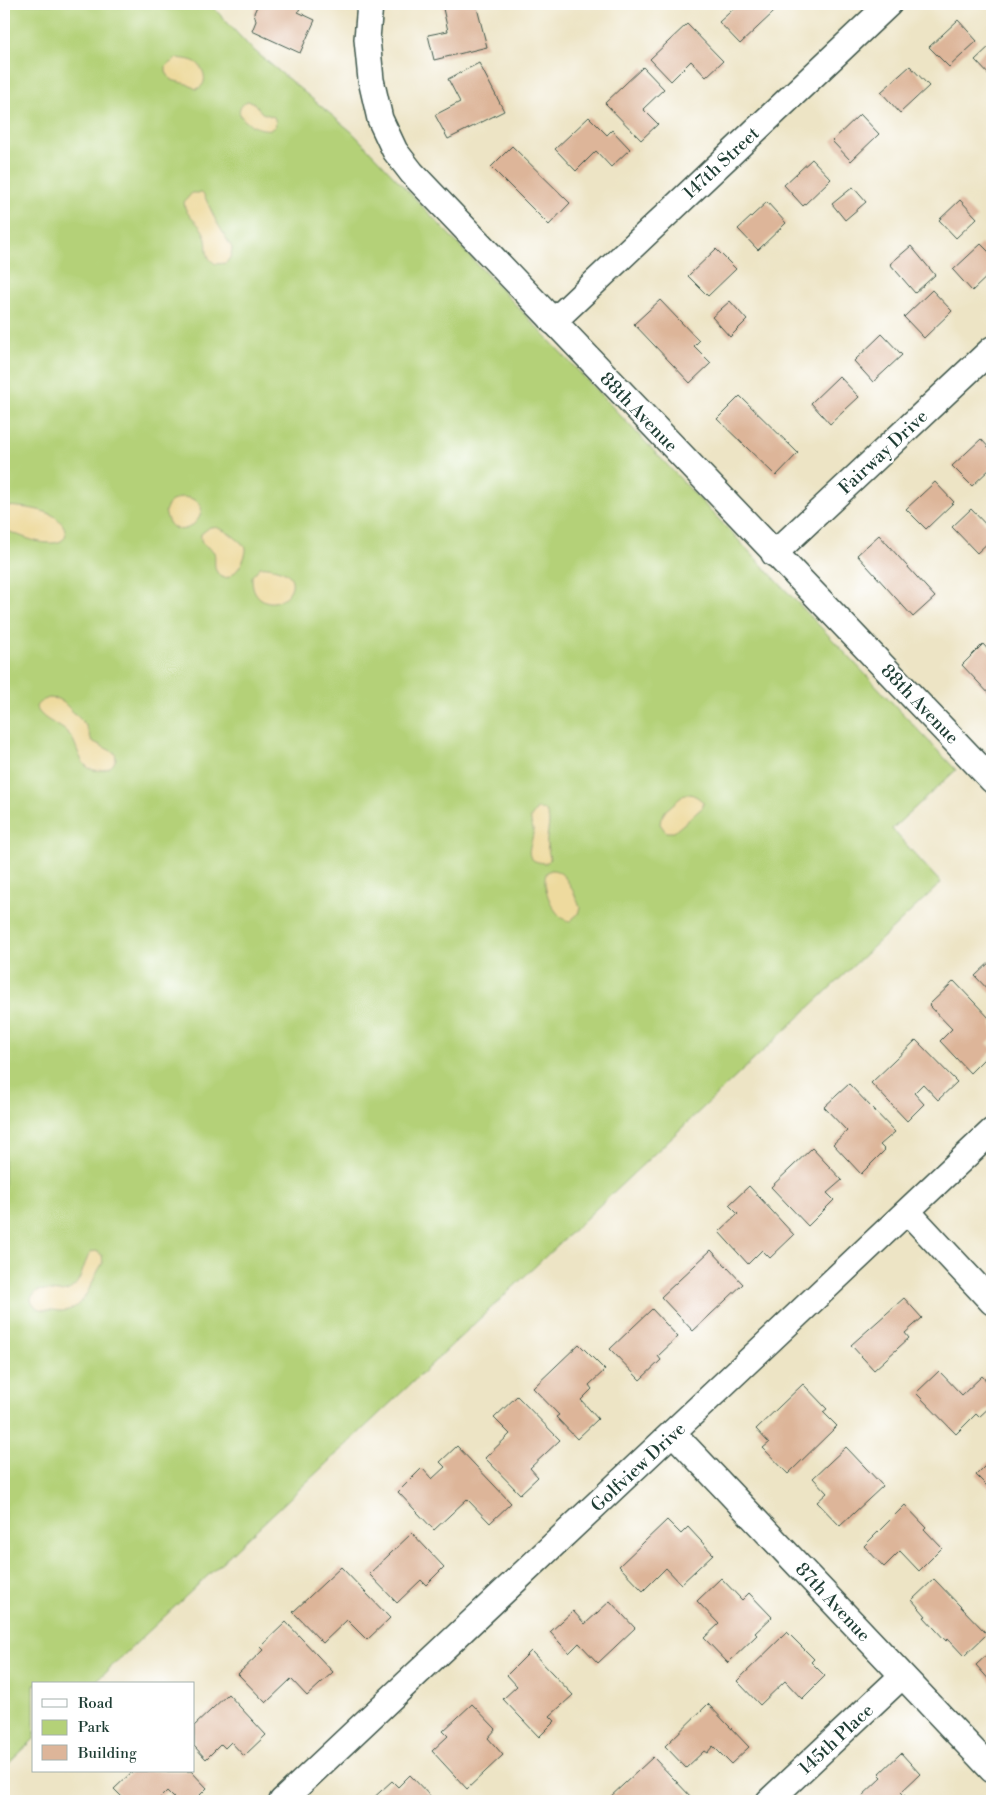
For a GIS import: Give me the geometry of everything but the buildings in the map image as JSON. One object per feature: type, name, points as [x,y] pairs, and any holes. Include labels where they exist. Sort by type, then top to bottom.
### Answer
[{"type":"street","name":"88th Avenue","points":[[370,4],[367,39],[371,80],[380,120],[396,152],[412,173],[992,780]]},
{"type":"street","name":"147th Street","points":[[553,322],[889,4]]},
{"type":"street","name":"Fairway Drive","points":[[774,554],[992,349]]},
{"type":"street","name":"Golfview Drive","points":[[282,1801],[992,1131]]},
{"type":"street","points":[[908,1212],[992,1302]]},
{"type":"street","name":"87th Avenue","points":[[673,1433],[992,1770]]},
{"type":"street","name":"145th Place","points":[[769,1801],[902,1676]]},
{"type":"green space","points":[[4,4],[210,4],[250,47],[352,132],[956,770],[892,829],[941,883],[95,1682],[32,1682],[32,1741],[4,1768]]},
{"type":"sand","points":[[177,58],[187,59],[200,66],[204,74],[203,85],[196,89],[187,84],[171,80],[166,72],[166,66]]},
{"type":"sand","points":[[247,101],[253,102],[262,113],[274,117],[275,125],[271,129],[254,126],[240,115],[240,108]]},
{"type":"sand","points":[[192,193],[202,193],[204,195],[216,221],[232,248],[231,256],[226,263],[216,264],[209,258],[203,231],[185,207],[184,202]]},
{"type":"sand","points":[[181,497],[195,500],[201,507],[200,515],[195,523],[187,528],[178,529],[170,524],[165,511],[170,502]]},
{"type":"sand","points":[[4,507],[33,509],[54,516],[60,521],[65,531],[63,540],[49,543],[38,542],[5,530]]},
{"type":"sand","points":[[210,527],[230,534],[246,548],[240,566],[230,576],[225,578],[221,577],[216,570],[214,552],[201,541],[201,534]]},
{"type":"sand","points":[[260,567],[280,570],[288,574],[292,580],[292,587],[283,599],[276,602],[268,602],[260,598],[254,591],[252,576]]},
{"type":"sand","points":[[49,698],[58,699],[64,703],[85,724],[92,741],[115,753],[116,759],[109,768],[94,770],[88,768],[84,764],[69,734],[39,712],[36,707],[37,705]]},
{"type":"sand","points":[[685,794],[699,798],[703,802],[703,807],[674,832],[666,832],[660,824],[661,818],[666,810]]},
{"type":"sand","points":[[537,809],[544,810],[549,819],[547,846],[550,859],[546,863],[537,862],[532,859],[529,850],[533,834],[531,817]]},
{"type":"sand","points":[[551,870],[556,871],[565,878],[573,890],[580,907],[578,914],[570,921],[564,919],[554,909],[547,893],[545,878],[547,872]]},
{"type":"sand","points":[[96,1251],[102,1255],[103,1263],[87,1293],[76,1306],[69,1310],[60,1311],[41,1309],[32,1303],[31,1298],[37,1291],[61,1292],[74,1287],[91,1252]]}]
